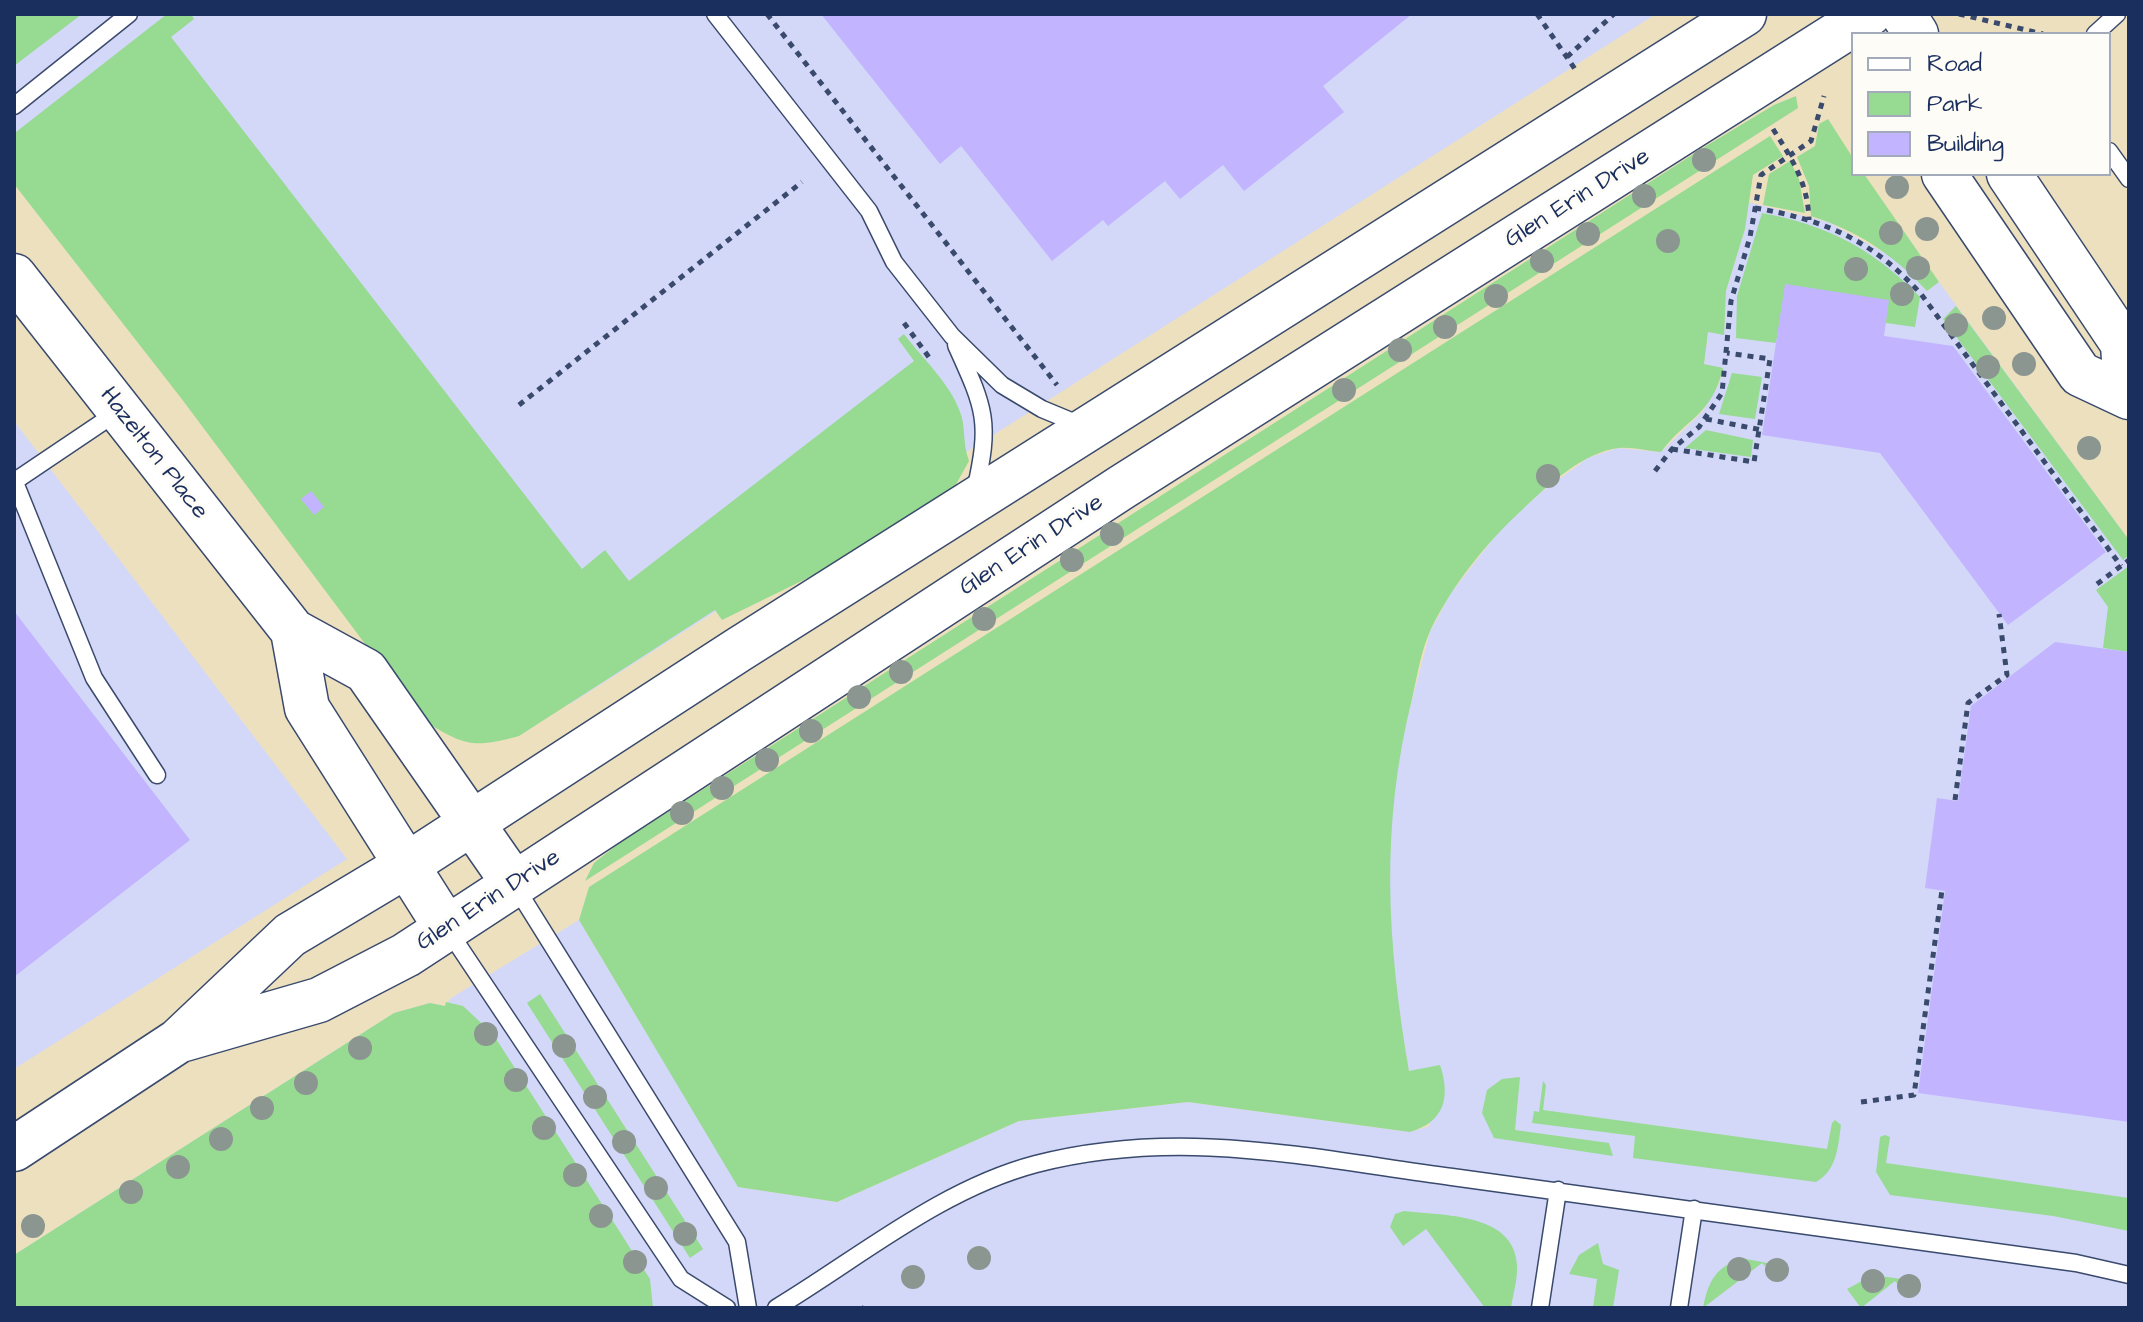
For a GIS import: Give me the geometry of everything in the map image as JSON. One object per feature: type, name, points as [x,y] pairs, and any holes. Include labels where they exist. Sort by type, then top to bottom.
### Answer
[{"type":"street","name":"Glen Erin Drive","points":[[14,1149],[178,1041],[290,935],[407,865],[973,502],[1077,412],[1744,14]]},
{"type":"street","points":[[1903,14],[1915,32]]},
{"type":"street","name":"Glen Erin Drive","points":[[178,1041],[319,1000],[406,955],[1122,487],[1851,25]]},
{"type":"street","points":[[1945,176],[2080,374],[2128,395],[2123,344],[2010,176]]},
{"type":"street","name":"Hazelton Place","points":[[14,276],[293,631],[366,671],[515,885]]},
{"type":"street","name":"Hazelton Place","points":[[293,631],[307,708],[447,929]]},
{"type":"lane","points":[[14,106],[129,14]]},
{"type":"lane","points":[[715,14],[869,211],[894,262],[952,336],[1002,385],[1042,409],[1077,412]]},
{"type":"lane","points":[[2097,32],[2117,14]]},
{"type":"lane","points":[[2111,154],[2129,179]]},
{"type":"lane","points":[[952,336],[982,402],[986,444],[973,502]]},
{"type":"lane","points":[[119,411],[14,481],[94,678],[157,775]]},
{"type":"lane","points":[[515,885],[737,1242],[748,1308]]},
{"type":"lane","points":[[447,929],[681,1279],[727,1308]]},
{"type":"lane","points":[[776,1308],[944,1203],[975,1188],[1033,1165],[1128,1147],[1176,1144],[1238,1147],[1558,1190],[2076,1263],[2129,1275]]},
{"type":"lane","points":[[1540,1308],[1558,1190]]},
{"type":"lane","points":[[1679,1308],[1694,1209]]},
{"type":"path","points":[[767,14],[1077,412]]},
{"type":"path","points":[[1537,14],[1575,69]]},
{"type":"path","points":[[1567,57],[1605,26],[1614,14]]},
{"type":"path","points":[[1959,14],[2035,32]]},
{"type":"path","points":[[1655,471],[1672,449],[1706,419],[1722,393],[1731,301],[1761,175],[1811,141],[1824,96]]},
{"type":"path","points":[[1773,129],[1805,185],[1809,220]]},
{"type":"path","points":[[855,140],[862,135]]},
{"type":"path","points":[[519,405],[802,182]]},
{"type":"path","points":[[1755,208],[1809,220],[1873,248],[1921,294],[2121,566]]},
{"type":"path","points":[[1672,449],[1754,462],[1770,359],[1727,353]]},
{"type":"path","points":[[1706,419],[1760,430]]},
{"type":"path","points":[[2097,584],[2129,560]]},
{"type":"path","points":[[1955,800],[1968,703],[2007,675],[1999,614]]},
{"type":"path","points":[[1861,1102],[1914,1095],[1942,890]]},
{"type":"shaded area","points":[[14,14],[1656,14],[570,704],[14,149]]},
{"type":"shaded area","points":[[1748,202],[1828,222],[1898,260],[1927,291],[1939,282],[2129,540],[2129,1308],[14,1308],[14,1255],[394,1013],[430,1003],[445,1006],[451,998],[579,920],[739,1187],[837,1202],[1019,1121],[1188,1102],[1410,1132],[1430,1126],[1409,1072],[1394,982],[1388,894],[1390,819],[1396,761],[1430,632],[1451,593],[1500,530],[1540,493],[1588,458],[1618,448],[1661,452],[1703,411],[1719,384],[1723,369],[1704,364],[1708,332],[1724,334],[1726,291],[1745,229]]},
{"type":"shaded area","points":[[14,421],[347,859],[14,1069]]},
{"type":"green space","points":[[14,14],[82,14],[14,66]]},
{"type":"green space","points":[[167,14],[191,14],[194,19],[171,37],[582,569],[605,550],[629,581],[914,361],[898,339],[904,334],[943,381],[962,417],[969,461],[954,488],[826,569],[722,620],[715,610],[519,736],[489,742],[468,742],[422,720],[181,398],[14,184],[16,132]]},
{"type":"green space","points":[[1796,96],[1798,108],[585,881],[594,863],[618,844],[1706,146],[1774,105]]},
{"type":"green space","points":[[1828,119],[1851,155],[1851,176],[1865,176],[1939,282],[1927,291],[1902,266],[1874,246],[1844,229],[1811,216],[1809,186],[1797,157],[1815,146],[1819,124]]},
{"type":"green space","points":[[1770,136],[1783,156],[1753,175],[1745,229],[1726,291],[1724,335],[1708,332],[1704,364],[1723,368],[1712,397],[1661,452],[1624,448],[1606,451],[1566,471],[1543,490],[1471,565],[1449,596],[1425,646],[1402,746],[1395,793],[1390,885],[1396,976],[1409,1071],[1440,1065],[1445,1088],[1442,1107],[1431,1122],[1410,1132],[1188,1102],[1019,1121],[837,1202],[738,1187],[579,920],[589,887]]},
{"type":"green space","points":[[1790,161],[1799,179],[1805,213],[1763,205],[1769,174]]},
{"type":"green space","points":[[1762,213],[1829,232],[1885,265],[1920,297],[1915,327],[1886,323],[1786,284],[1776,343],[1736,338],[1737,296]]},
{"type":"green space","points":[[1956,306],[2129,540],[2129,555],[2123,560],[1943,319]]},
{"type":"green space","points":[[1732,373],[1762,377],[1755,419],[1719,414]]},
{"type":"green space","points":[[1706,430],[1753,440],[1751,457],[1685,448]]},
{"type":"green space","points":[[2129,566],[2129,652],[2103,648],[2108,607],[2096,590]]},
{"type":"green space","points":[[540,994],[703,1249],[690,1258],[527,1003]]},
{"type":"green space","points":[[446,1002],[463,1006],[493,1034],[650,1279],[653,1308],[14,1308],[14,1255],[394,1013],[430,1003],[445,1006]]},
{"type":"green space","points":[[1520,1077],[1515,1130],[1609,1143],[1613,1156],[1494,1138],[1482,1113],[1487,1090],[1502,1079]]},
{"type":"green space","points":[[1543,1081],[1546,1085],[1543,1110],[1827,1149],[1835,1120],[1841,1125],[1837,1150],[1828,1171],[1816,1182],[1633,1158],[1635,1136],[1532,1123],[1534,1111],[1539,1112]]},
{"type":"green space","points":[[1880,1137],[1890,1137],[1886,1163],[2129,1198],[2129,1231],[2053,1216],[1890,1195],[1876,1172]]},
{"type":"green space","points":[[1404,1211],[1474,1220],[1503,1235],[1513,1248],[1517,1265],[1511,1308],[1485,1308],[1426,1229],[1403,1246],[1390,1227],[1395,1214]]},
{"type":"green space","points":[[1598,1243],[1603,1264],[1619,1270],[1613,1308],[1593,1308],[1597,1279],[1569,1274],[1579,1255]]},
{"type":"green space","points":[[1741,1258],[1788,1267],[1784,1275],[1776,1277],[1762,1263],[1703,1308],[1714,1277],[1725,1266]]},
{"type":"green space","points":[[1873,1275],[1916,1281],[1920,1290],[1908,1298],[1895,1281],[1861,1308],[1847,1289]]},
{"type":"building","points":[[821,14],[1412,14],[1323,86],[1344,112],[1244,191],[1223,165],[1180,199],[1165,181],[1108,226],[1103,220],[1052,261],[961,146],[940,164]]},
{"type":"building","points":[[1785,284],[1889,300],[1884,336],[1953,346],[2106,552],[2008,625],[1880,453],[1762,435]]},
{"type":"building","points":[[311,491],[324,507],[314,515],[301,499]]},
{"type":"building","points":[[14,611],[190,840],[14,977]]},
{"type":"building","points":[[2055,642],[2129,652],[2129,1122],[1918,1093],[1945,891],[1925,888],[1937,798],[1958,801],[1971,706]]}]
